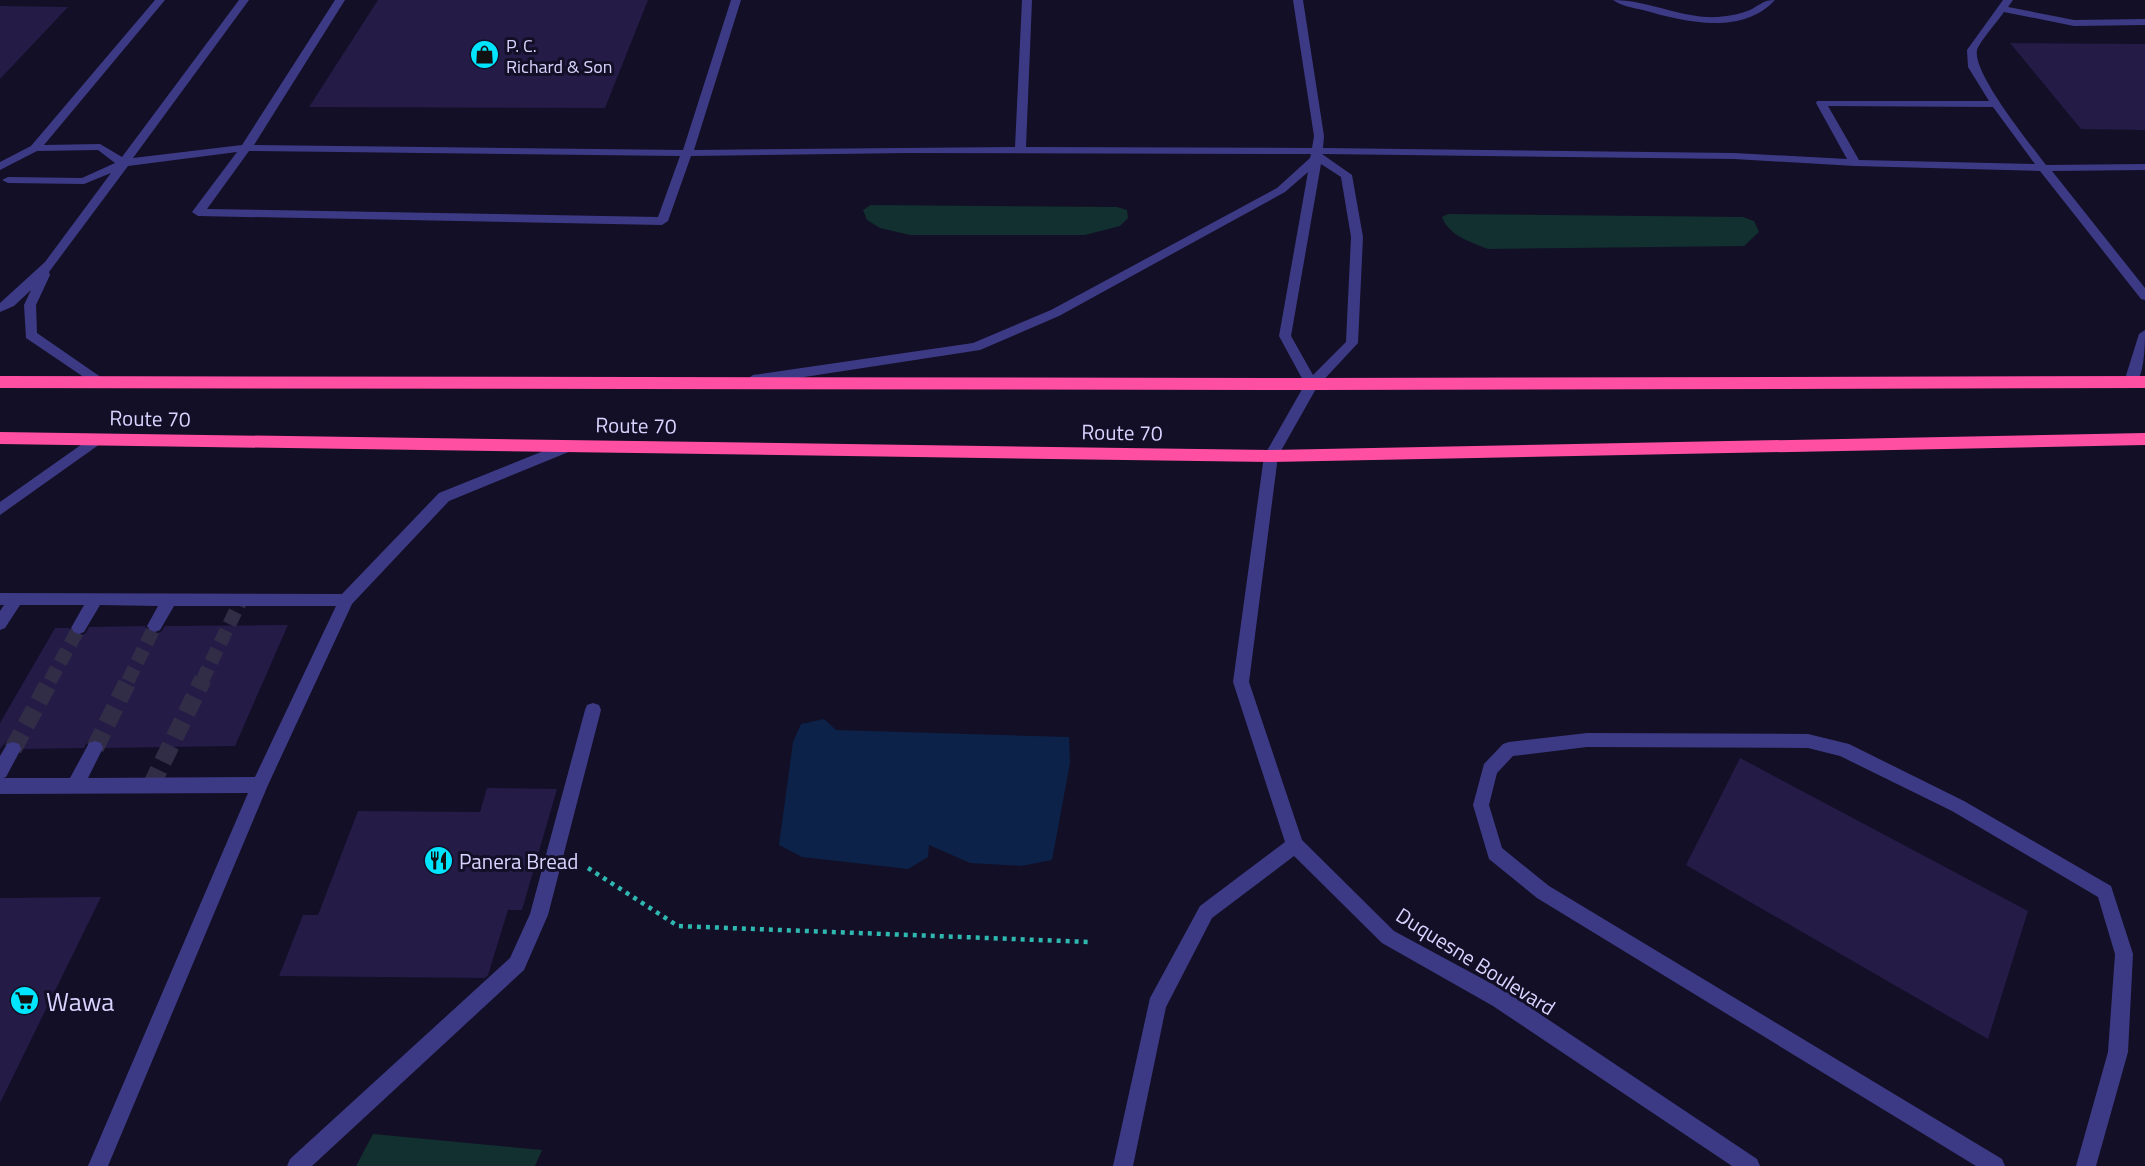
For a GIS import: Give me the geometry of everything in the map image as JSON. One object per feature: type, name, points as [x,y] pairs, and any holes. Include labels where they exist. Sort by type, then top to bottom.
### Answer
[{"type":"highway","name":"Route 70","points":[[0,382],[1312,384],[2138,382]]},
{"type":"highway","name":"Route 70","points":[[0,438],[1271,456],[2145,439]]},
{"type":"street","points":[[2,176],[35,148],[160,0]]},
{"type":"street","points":[[0,308],[10,303],[49,265],[244,0]]},
{"type":"street","points":[[340,0],[246,148],[198,212],[662,221],[687,153],[736,0]]},
{"type":"street","points":[[1020,151],[1027,0]]},
{"type":"street","points":[[1298,0],[1319,136],[1318,154],[1285,336],[1312,384]]},
{"type":"street","points":[[1618,0],[1683,18],[1729,19],[1762,8],[1770,0]]},
{"type":"street","points":[[2145,22],[2074,22],[2005,4],[1972,50],[1973,67],[1996,104],[2043,168],[2145,296]]},
{"type":"street","points":[[1855,163],[1821,103],[1996,104]]},
{"type":"street","points":[[35,148],[100,147],[123,163]]},
{"type":"street","points":[[2,176],[84,181],[123,163],[246,148],[687,153],[908,150],[1734,156],[1855,163],[2043,168],[2145,167]]},
{"type":"street","points":[[725,384],[975,347],[1055,314],[1281,190],[1318,154]]},
{"type":"street","name":"Duquesne Boulevard","points":[[1318,154],[1346,175],[1357,237],[1352,343],[1312,384],[1271,456],[1241,682],[1295,845],[1388,937],[1500,999],[1750,1166]]},
{"type":"street","points":[[49,265],[30,305],[31,334],[100,383]]},
{"type":"street","points":[[2138,382],[2145,334]]},
{"type":"street","points":[[0,510],[95,440]]},
{"type":"street","points":[[98,1166],[260,785],[346,600],[444,498],[566,447]]},
{"type":"street","points":[[0,624],[8,599],[346,600]]},
{"type":"street","points":[[80,628],[95,600]]},
{"type":"street","points":[[155,626],[169,600]]},
{"type":"street","points":[[297,1166],[518,964],[539,915],[592,710]]},
{"type":"street","points":[[1995,1166],[1543,892],[1495,853],[1481,805],[1490,769],[1509,749],[1587,740],[1808,741],[1843,749],[1958,806],[2105,892],[2124,954],[2118,1052],[2086,1166]]},
{"type":"street","points":[[74,787],[95,748]]},
{"type":"street","points":[[0,772],[13,749]]},
{"type":"street","points":[[0,786],[260,785]]},
{"type":"street","points":[[1123,1166],[1157,1005],[1206,912],[1295,845]]},
{"type":"path","points":[[586,867],[678,927],[1090,942]]},
{"type":"green space","points":[[871,205],[1117,207],[1127,210],[1128,218],[1120,226],[1085,235],[910,235],[880,228],[867,220],[863,210]]},
{"type":"green space","points":[[1448,214],[1743,217],[1754,221],[1759,232],[1744,246],[1488,249],[1455,234],[1445,224],[1442,217]]},
{"type":"green space","points":[[373,1134],[542,1150],[535,1166],[356,1166]]},
{"type":"water","points":[[824,719],[836,730],[1069,737],[1070,763],[1052,860],[1021,866],[970,863],[929,845],[928,857],[908,869],[802,857],[779,845],[793,742],[801,724]]},
{"type":"building","name":"P. C. Richard & Son","points":[[378,0],[648,0],[605,108],[309,107]]},
{"type":"building","points":[[0,6],[68,7],[0,79]]},
{"type":"building","points":[[2010,43],[2145,44],[2145,130],[2081,129]]},
{"type":"building","points":[[288,625],[235,746],[105,748],[102,741],[94,739],[87,742],[84,748],[23,749],[20,742],[12,740],[6,742],[0,749],[0,723],[55,628],[69,628],[73,634],[80,636],[86,633],[89,627],[145,626],[149,632],[156,634],[165,626]]},
{"type":"building","points":[[1740,758],[2028,911],[1988,1039],[1686,865]]},
{"type":"building","name":"Panera Bread","points":[[487,788],[557,789],[522,910],[508,910],[488,975],[485,978],[279,976],[303,915],[318,915],[358,811],[480,812]]},
{"type":"building","name":"Wawa","points":[[101,897],[0,1103],[0,898]]},
{"type":"tunnel","points":[[202,681],[241,600]]},
{"type":"tunnel","points":[[128,681],[155,626]]},
{"type":"tunnel","points":[[50,681],[79,628]]},
{"type":"tunnel","points":[[13,749],[51,679]]},
{"type":"tunnel","points":[[95,748],[129,679]]},
{"type":"tunnel","points":[[151,786],[203,679]]},
{"type":"place","name":"P. C. Richard & Son","points":[[485,55]]},
{"type":"place","name":"Panera Bread","points":[[438,861]]},
{"type":"place","name":"Wawa","points":[[25,1001]]}]
